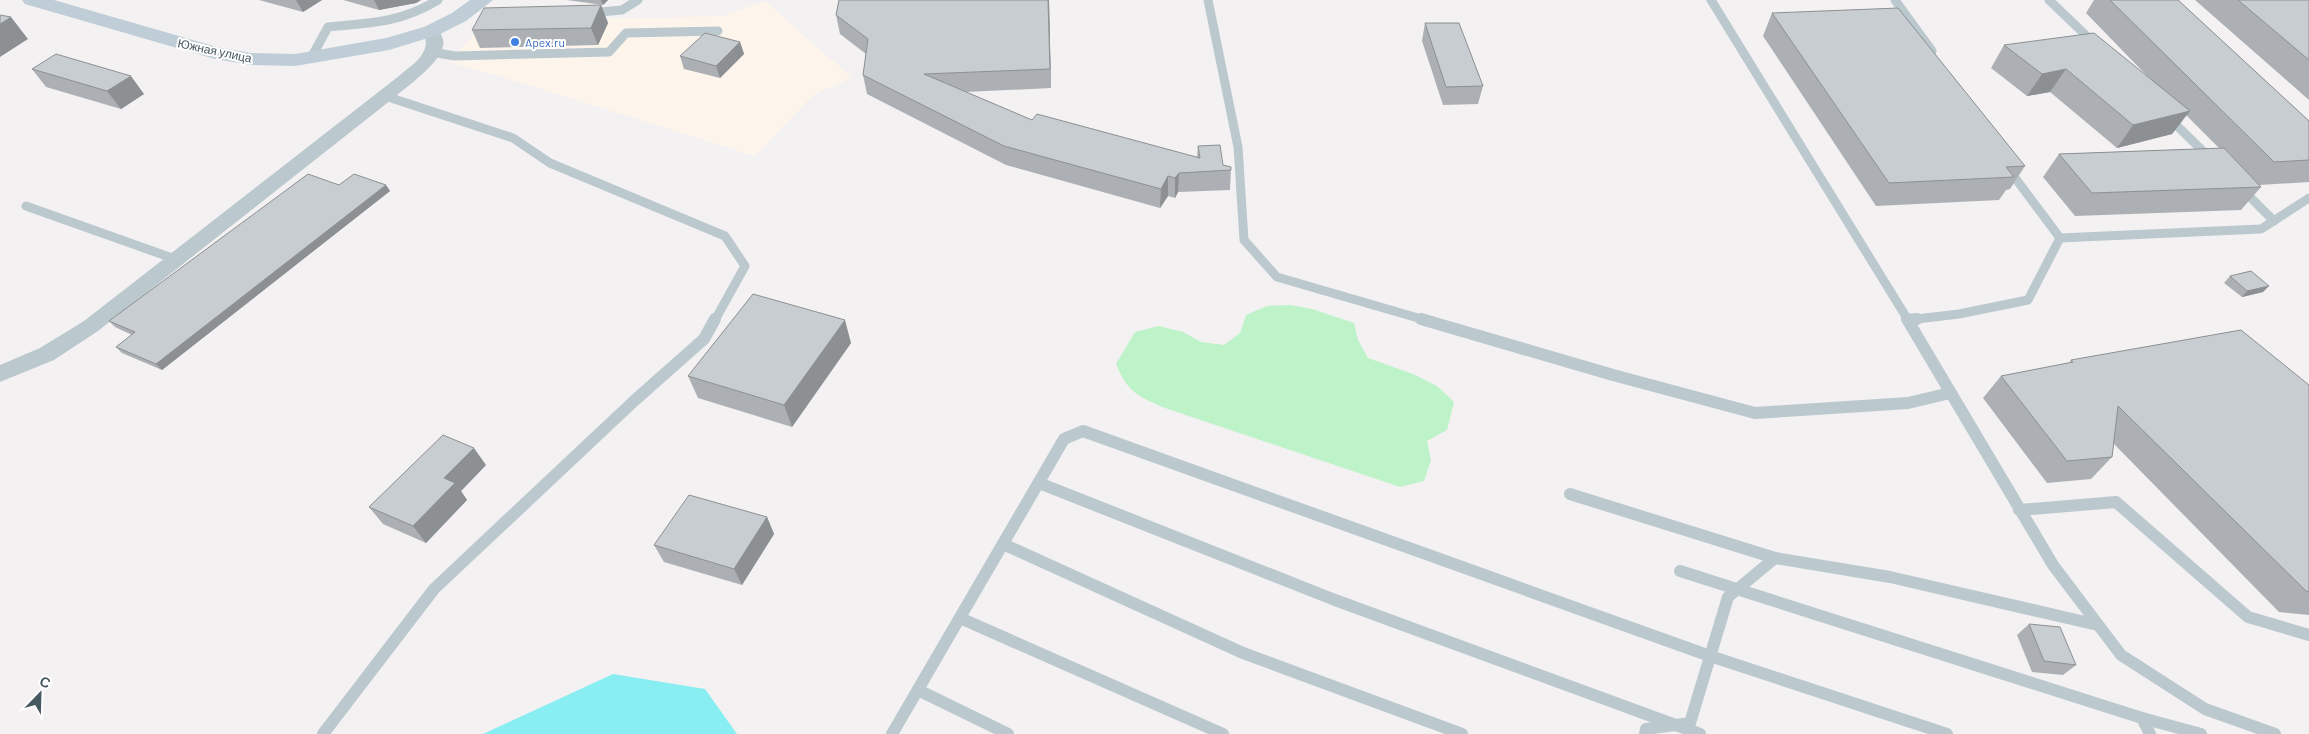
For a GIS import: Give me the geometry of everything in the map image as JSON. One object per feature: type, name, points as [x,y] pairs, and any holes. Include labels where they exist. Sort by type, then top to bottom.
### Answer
[{"type":"street","name":"Южная улица","points":[[32,0],[215,53],[251,60],[295,60],[389,44],[430,31],[479,6]]},
{"type":"street","points":[[0,374],[47,354],[92,326],[385,96],[435,48],[435,39],[430,31]]},
{"type":"lane","points":[[311,58],[328,27],[388,20],[416,13],[438,0]]},
{"type":"lane","points":[[578,14],[614,13],[631,8],[638,0]]},
{"type":"lane","points":[[1208,0],[1238,147],[1244,240],[1277,277],[1613,375],[1755,413],[1908,403],[1950,393]]},
{"type":"lane","points":[[1711,0],[1908,320],[2053,565],[2121,655],[2205,710],[2275,734]]},
{"type":"lane","points":[[1895,0],[1937,58]]},
{"type":"lane","points":[[2049,0],[2099,48]]},
{"type":"lane","points":[[431,52],[455,56],[609,52],[626,33],[718,31]]},
{"type":"lane","points":[[323,734],[434,588],[704,339],[745,266],[725,236],[550,163],[513,138],[385,96]]},
{"type":"lane","points":[[2162,110],[2218,166]]},
{"type":"lane","points":[[2004,162],[2060,238]]},
{"type":"lane","points":[[2232,179],[2274,221]]},
{"type":"lane","points":[[2060,238],[2261,229],[2309,198]]},
{"type":"lane","points":[[26,206],[175,259]]},
{"type":"lane","points":[[1908,320],[1960,314],[2028,300],[2060,238]]},
{"type":"lane","points":[[892,734],[1064,440],[1083,431],[1710,656],[1947,734]]},
{"type":"lane","points":[[1038,483],[1335,600],[1700,734]]},
{"type":"lane","points":[[1570,494],[1776,558],[1890,577],[2098,625]]},
{"type":"lane","points":[[2019,510],[2116,502],[2248,617],[2309,635]]},
{"type":"lane","points":[[1003,544],[1243,653],[1462,734]]},
{"type":"lane","points":[[1644,734],[1646,729],[1690,724],[1728,598],[1776,558]]},
{"type":"lane","points":[[1680,571],[2142,718],[2201,734]]},
{"type":"lane","points":[[960,618],[1223,734]]},
{"type":"lane","points":[[918,690],[1008,734]]},
{"type":"lane","points":[[2142,718],[2150,734]]},
{"type":"shaded area","points":[[765,1],[852,78],[813,95],[755,156],[449,62],[485,22],[723,16]]},
{"type":"green space","points":[[1290,305],[1312,309],[1354,323],[1358,340],[1368,358],[1413,374],[1437,386],[1454,402],[1447,430],[1427,441],[1431,460],[1424,481],[1400,487],[1162,407],[1133,391],[1124,380],[1116,364],[1135,332],[1159,326],[1183,332],[1201,342],[1224,345],[1240,333],[1246,315],[1267,306]]},
{"type":"water","points":[[613,674],[705,689],[737,734],[483,734]]},
{"type":"building","points":[[839,0],[1048,0],[1050,69],[924,74],[1032,120],[1037,114],[1200,158],[1198,146],[1220,145],[1223,165],[1231,167],[1231,170],[1179,173],[1175,178],[1168,176],[1161,189],[1004,146],[863,75],[868,39],[836,15]]},
{"type":"building","points":[[2110,0],[2178,0],[2309,121],[2309,160],[2274,162]]},
{"type":"building","points":[[2238,0],[2309,0],[2309,60]]},
{"type":"building","points":[[601,5],[591,28],[472,30],[484,8]]},
{"type":"building","points":[[1898,8],[2025,166],[2006,167],[2014,177],[1889,183],[1772,13]]},
{"type":"building","points":[[0,15],[11,17],[0,24]]},
{"type":"building","points":[[1425,23],[1459,23],[1483,86],[1446,87]]},
{"type":"building","points":[[705,33],[740,42],[716,66],[680,56]]},
{"type":"building","points":[[2094,33],[2190,111],[2133,125],[2066,69],[2042,74],[2004,45]]},
{"type":"building","points":[[56,54],[131,76],[107,91],[32,69]]},
{"type":"building","points":[[2224,148],[2261,187],[2092,193],[2059,154]]},
{"type":"building","points":[[308,174],[339,185],[354,174],[386,185],[156,364],[116,347],[135,332],[109,321]]},
{"type":"building","points":[[2251,271],[2269,286],[2247,291],[2230,276]]},
{"type":"building","points":[[753,294],[845,320],[784,405],[688,376]]},
{"type":"building","points":[[2241,330],[2309,385],[2309,592],[2118,406],[2112,457],[2067,461],[2001,376],[2073,362],[2071,360]]},
{"type":"building","points":[[443,435],[474,448],[444,478],[455,483],[413,526],[369,507]]},
{"type":"building","points":[[689,495],[767,517],[734,569],[654,545]]},
{"type":"building","points":[[2029,624],[2060,627],[2076,665],[2044,661]]},
{"type":"place","name":"Apex.ru","points":[[515,42]]}]
